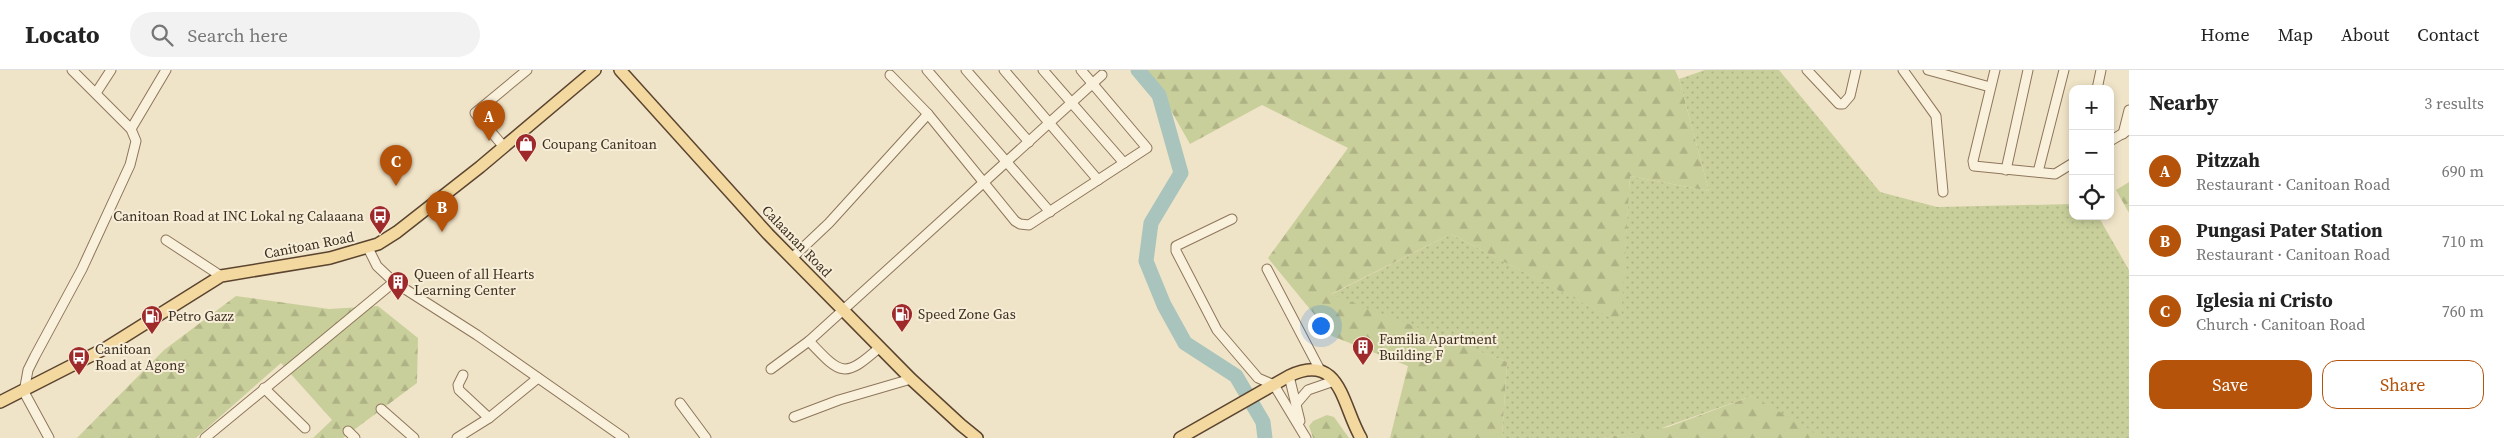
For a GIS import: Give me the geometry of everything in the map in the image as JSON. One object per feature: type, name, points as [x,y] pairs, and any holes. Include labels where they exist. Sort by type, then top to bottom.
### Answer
[{"type":"main road","name":"Canitoan Road","points":[[0,402],[24,392],[106,348],[221,276],[330,258],[368,248],[397,232],[504,147],[595,70]]},
{"type":"main road","name":"Calaanan Road","points":[[620,70],[792,258],[911,379],[961,426],[977,438]]},
{"type":"main road","points":[[1180,438],[1302,370],[1320,370],[1334,380],[1360,438]]},
{"type":"street","points":[[49,438],[24,392],[28,370],[82,268],[130,165],[136,142],[131,129],[72,70]]},
{"type":"street","points":[[96,93],[111,70]]},
{"type":"street","points":[[131,129],[166,70]]},
{"type":"street","points":[[504,147],[475,113],[528,70]]},
{"type":"street","points":[[927,70],[1050,212]]},
{"type":"street","points":[[966,70],[1029,142]]},
{"type":"street","points":[[1004,70],[1098,180]]},
{"type":"street","points":[[1043,70],[1124,163]]},
{"type":"street","points":[[890,75],[928,114],[1017,223],[1029,224],[1145,150],[1147,146],[1081,70]]},
{"type":"street","points":[[1807,70],[1816,74],[1839,104],[1844,104],[1850,96],[1856,70]]},
{"type":"street","points":[[1903,70],[1936,116],[1943,192]]},
{"type":"street","points":[[1928,70],[1955,74],[1990,87]]},
{"type":"street","points":[[1995,70],[1973,161],[1974,166],[1978,168],[2055,174],[2069,165]]},
{"type":"street","points":[[2006,170],[2028,70]]},
{"type":"street","points":[[2038,172],[2064,70]]},
{"type":"street","points":[[2097,85],[2101,70]]},
{"type":"street","points":[[771,369],[809,341],[844,310],[1073,104],[1102,75]]},
{"type":"street","points":[[2114,139],[2126,132],[2129,110]]},
{"type":"street","points":[[792,258],[829,223],[928,114]]},
{"type":"street","points":[[1232,219],[1176,246],[1176,251],[1217,330],[1258,378],[1269,387],[1302,428]]},
{"type":"street","points":[[166,240],[221,276]]},
{"type":"street","points":[[368,248],[377,266],[394,282],[470,330],[624,438]]},
{"type":"street","points":[[1267,269],[1320,370]]},
{"type":"street","points":[[205,438],[394,282]]},
{"type":"street","points":[[809,341],[833,365],[848,369],[857,367],[880,347]]},
{"type":"street","points":[[464,375],[458,385],[459,390],[489,418]]},
{"type":"street","points":[[1289,376],[1306,438]]},
{"type":"street","points":[[457,438],[489,418],[538,378]]},
{"type":"street","points":[[794,417],[821,406],[911,379]]},
{"type":"street","points":[[1296,404],[1308,390],[1334,380]]},
{"type":"street","points":[[264,388],[305,428]]},
{"type":"street","points":[[680,402],[706,438]]},
{"type":"street","points":[[381,409],[414,438]]},
{"type":"street","points":[[961,426],[966,438]]},
{"type":"street","points":[[348,430],[355,438]]},
{"type":"green space","points":[[1148,70],[1675,70],[1709,191],[1630,176],[1621,323],[1451,234],[1331,294],[1507,362],[1502,438],[1390,438],[1408,366],[1332,336],[1268,258],[1348,148],[1262,105],[1190,144]]},
{"type":"green space","points":[[1705,70],[1779,70],[1880,192],[1937,207],[2069,204],[2069,220],[2100,220],[2129,270],[2129,438],[1817,438],[1752,396],[1659,429],[1603,438],[1502,438],[1507,362],[1330,295],[1451,234],[1620,322],[1630,176],[1709,191],[1679,79]]},
{"type":"green space","points":[[2129,182],[2129,213],[2116,190]]},
{"type":"green space","points":[[236,296],[329,309],[378,306],[418,338],[417,383],[343,438],[313,438],[332,420],[281,363],[196,438],[77,438],[164,350]]},
{"type":"green space","points":[[1752,396],[1806,427],[1820,438],[1603,438],[1668,427]]},
{"type":"green space","points":[[1327,415],[1334,417],[1349,438],[1313,438],[1309,426],[1313,421]]},
{"type":"waterway","points":[[1138,70],[1159,95],[1181,173],[1151,223],[1146,261],[1164,305],[1185,343],[1236,376],[1263,422],[1265,438]]},
{"type":"place","name":"Pitzzah","points":[[489,141]]},
{"type":"place","name":"Coupang Canitoan","points":[[526,163]]},
{"type":"place","name":"Iglesia ni Cristo","points":[[396,186]]},
{"type":"place","name":"Pungasi Pater Station","points":[[442,232]]},
{"type":"place","name":"Canitoan Road at INC Lokal ng Calaaana","points":[[380,235]]},
{"type":"place","name":"Queen of all Hearts Learning Center","points":[[398,301]]},
{"type":"place","name":"Speed Zone Gas","points":[[902,333]]},
{"type":"place","name":"Petro Gazz","points":[[152,335]]},
{"type":"place","name":"Familia Apartment Building F","points":[[1363,366]]},
{"type":"place","name":"Canitoan Road at Agong","points":[[79,376]]}]
